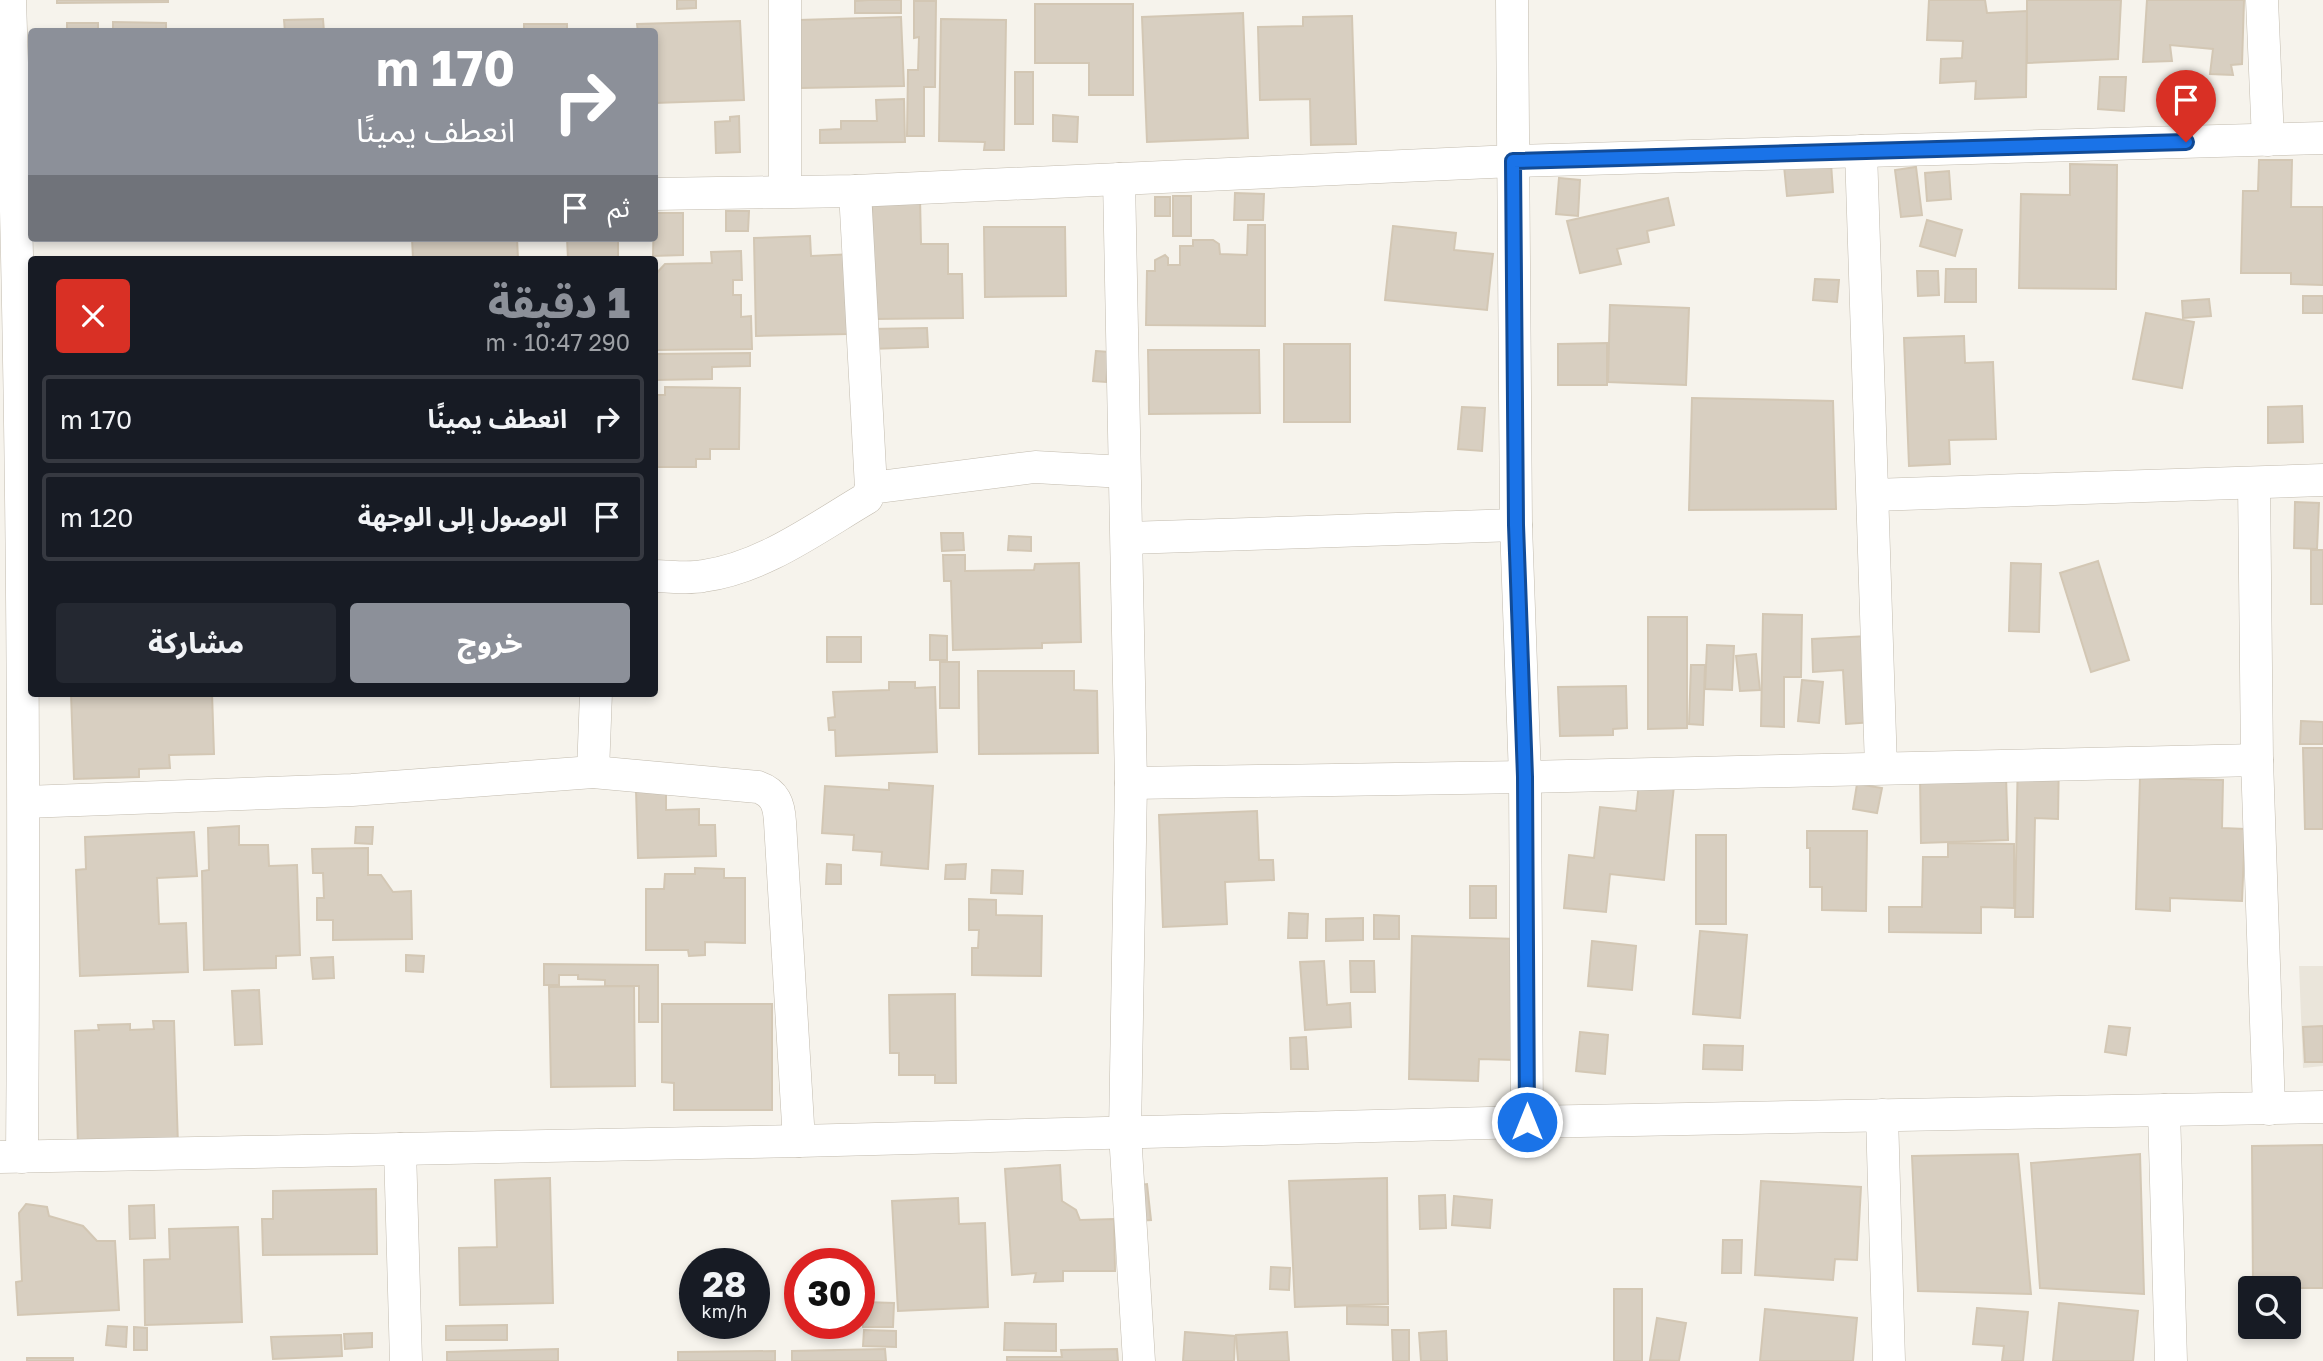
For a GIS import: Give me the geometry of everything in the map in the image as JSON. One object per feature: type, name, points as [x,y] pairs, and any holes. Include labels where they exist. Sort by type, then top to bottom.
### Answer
[{"type":"street","points":[[10,0],[25,802],[11,1157],[799,1141],[1527,1122],[2323,1107]]},
{"type":"street","points":[[785,0],[785,191]]},
{"type":"street","points":[[1512,0],[1516,525],[1525,777],[1527,1122]]},
{"type":"street","points":[[2262,0],[2268,140]]},
{"type":"street","points":[[658,194],[855,191],[1513,161],[2323,138]]},
{"type":"street","points":[[1861,151],[1881,768]]},
{"type":"street","points":[[1119,179],[1132,783],[1125,1133],[1139,1361]]},
{"type":"street","points":[[658,576],[701,577],[733,570],[754,562],[867,498],[871,488],[855,191]]},
{"type":"street","points":[[871,488],[1035,467],[1124,472]]},
{"type":"street","points":[[1873,495],[2323,480]]},
{"type":"street","points":[[2254,483],[2257,760],[2269,1109]]},
{"type":"street","points":[[1128,538],[1516,525]]},
{"type":"street","points":[[593,772],[596,697]]},
{"type":"street","points":[[1132,783],[2257,760]]},
{"type":"street","points":[[25,802],[352,790],[593,772],[758,787],[774,796],[780,822],[799,1141]]},
{"type":"street","points":[[2164,1110],[2171,1361]]},
{"type":"street","points":[[1882,1115],[1889,1361]]},
{"type":"street","points":[[400,1149],[406,1361]]},
{"type":"shaded area","points":[[2299,966],[2323,966],[2323,1066],[2303,1068]]},
{"type":"building","points":[[57,0],[168,0],[168,2],[57,3]]},
{"type":"building","points":[[677,0],[696,0],[696,8],[677,9]]},
{"type":"building","points":[[901,0],[901,13],[855,13],[855,1]]},
{"type":"building","points":[[1929,0],[1985,0],[1987,13],[2027,11],[2026,97],[1975,99],[1976,81],[1940,83],[1941,59],[1962,58],[1963,41],[1927,40]]},
{"type":"building","points":[[2027,0],[2121,0],[2118,59],[2027,63]]},
{"type":"building","points":[[2147,0],[2244,0],[2242,64],[2231,65],[2233,75],[2210,74],[2213,49],[2170,45],[2172,61],[2143,62]]},
{"type":"building","points":[[914,1],[936,1],[935,87],[924,87],[924,136],[907,136],[908,70],[918,70],[919,37],[914,38]]},
{"type":"building","points":[[1035,4],[1133,4],[1133,95],[1089,95],[1089,63],[1035,63]]},
{"type":"building","points":[[1243,13],[1248,138],[1147,142],[1142,17]]},
{"type":"building","points":[[1352,16],[1356,144],[1311,145],[1310,99],[1260,100],[1258,27],[1303,26],[1303,17]]},
{"type":"building","points":[[901,17],[904,86],[801,88],[799,20]]},
{"type":"building","points":[[323,19],[324,28],[285,28],[284,20]]},
{"type":"building","points":[[941,19],[1006,20],[1004,150],[984,150],[985,142],[939,141]]},
{"type":"building","points":[[740,21],[744,100],[658,103],[658,28],[638,28],[637,24]]},
{"type":"building","points":[[113,22],[166,23],[166,28],[113,28]]},
{"type":"building","points":[[67,23],[98,23],[98,28],[67,28]]},
{"type":"building","points":[[524,24],[567,24],[567,28],[524,28]]},
{"type":"building","points":[[1015,72],[1033,72],[1033,124],[1015,124]]},
{"type":"building","points":[[2100,77],[2126,77],[2124,111],[2098,109]]},
{"type":"building","points":[[904,99],[905,142],[820,143],[820,130],[841,129],[841,121],[877,121],[876,100]]},
{"type":"building","points":[[1053,115],[1078,117],[1077,142],[1053,141]]},
{"type":"building","points":[[739,116],[740,152],[716,153],[715,122],[730,121],[730,117]]},
{"type":"building","points":[[2259,160],[2292,160],[2291,207],[2323,207],[2323,285],[2291,284],[2291,273],[2241,273],[2243,191],[2258,191]]},
{"type":"building","points":[[1831,163],[1833,192],[1787,196],[1784,166]]},
{"type":"building","points":[[2070,164],[2117,165],[2116,289],[2019,288],[2021,194],[2070,195]]},
{"type":"building","points":[[1916,167],[1922,215],[1901,217],[1895,170]]},
{"type":"building","points":[[1949,171],[1951,199],[1927,201],[1925,173]]},
{"type":"building","points":[[1559,178],[1580,180],[1578,216],[1556,214]]},
{"type":"building","points":[[1235,193],[1264,194],[1263,220],[1234,220]]},
{"type":"building","points":[[1173,196],[1191,196],[1191,236],[1173,236]]},
{"type":"building","points":[[1155,197],[1170,197],[1170,216],[1155,216]]},
{"type":"building","points":[[920,198],[921,244],[948,244],[948,274],[962,274],[963,318],[874,319],[872,199]]},
{"type":"building","points":[[1668,198],[1674,225],[1647,231],[1649,242],[1617,249],[1621,264],[1580,273],[1567,221]]},
{"type":"building","points":[[726,211],[749,211],[748,231],[726,231]]},
{"type":"building","points":[[658,213],[683,213],[683,255],[653,256],[653,242],[658,242]]},
{"type":"building","points":[[1927,220],[1962,230],[1955,256],[1920,246]]},
{"type":"building","points":[[1248,225],[1265,225],[1265,326],[1146,325],[1147,271],[1155,271],[1155,260],[1165,255],[1168,265],[1180,265],[1180,246],[1193,246],[1193,240],[1213,240],[1219,244],[1220,254],[1247,255]]},
{"type":"building","points":[[1393,226],[1456,233],[1454,250],[1493,254],[1487,310],[1385,300]]},
{"type":"building","points":[[984,227],[1065,227],[1066,296],[985,297]]},
{"type":"building","points":[[810,236],[811,256],[854,254],[848,334],[756,336],[754,238]]},
{"type":"building","points":[[412,242],[517,242],[518,256],[413,256]]},
{"type":"building","points":[[567,242],[618,242],[618,256],[568,256]]},
{"type":"building","points":[[741,251],[742,280],[733,280],[733,295],[741,295],[741,317],[751,316],[752,349],[658,350],[658,272],[665,264],[712,263],[711,252]]},
{"type":"building","points":[[1946,269],[1976,269],[1976,302],[1945,302]]},
{"type":"building","points":[[1917,271],[1938,271],[1939,295],[1918,296]]},
{"type":"building","points":[[1815,279],[1839,280],[1837,302],[1813,300]]},
{"type":"building","points":[[2303,296],[2323,296],[2323,313],[2303,313]]},
{"type":"building","points":[[2209,299],[2211,316],[2183,318],[2182,301]]},
{"type":"building","points":[[1610,305],[1689,308],[1686,385],[1608,382]]},
{"type":"building","points":[[2146,313],[2194,322],[2182,388],[2133,379]]},
{"type":"building","points":[[927,328],[928,347],[870,349],[870,329]]},
{"type":"building","points":[[1964,336],[1965,363],[1993,362],[1996,439],[1949,440],[1950,464],[1909,466],[1904,338]]},
{"type":"building","points":[[1607,343],[1607,385],[1558,385],[1558,344]]},
{"type":"building","points":[[1284,344],[1350,344],[1350,422],[1284,422]]},
{"type":"building","points":[[1148,350],[1259,350],[1260,413],[1149,414]]},
{"type":"building","points":[[1096,351],[1109,352],[1106,382],[1093,381]]},
{"type":"building","points":[[750,353],[750,366],[712,367],[712,379],[658,380],[658,354]]},
{"type":"building","points":[[665,387],[740,388],[739,449],[710,449],[710,459],[696,459],[696,467],[658,467],[658,395],[665,395]]},
{"type":"building","points":[[1692,398],[1833,401],[1836,509],[1689,510]]},
{"type":"building","points":[[2302,406],[2303,442],[2268,443],[2268,407]]},
{"type":"building","points":[[1462,407],[1485,408],[1482,451],[1458,449]]},
{"type":"building","points":[[2295,502],[2319,503],[2317,549],[2294,548]]},
{"type":"building","points":[[941,533],[963,533],[964,550],[942,551]]},
{"type":"building","points":[[1009,536],[1031,537],[1031,551],[1008,550]]},
{"type":"building","points":[[2311,550],[2323,550],[2323,604],[2311,604]]},
{"type":"building","points":[[943,555],[965,555],[965,571],[1034,570],[1035,564],[1079,563],[1081,642],[1042,643],[1042,648],[953,650],[951,581],[944,581]]},
{"type":"building","points":[[2098,561],[2129,660],[2091,672],[2060,573]]},
{"type":"building","points":[[2011,563],[2041,564],[2039,632],[2009,631]]},
{"type":"building","points":[[1763,614],[1802,615],[1801,677],[1784,677],[1784,727],[1761,726]]},
{"type":"building","points":[[1648,617],[1687,617],[1687,728],[1648,729]]},
{"type":"building","points":[[930,635],[947,636],[947,660],[930,660]]},
{"type":"building","points":[[1868,636],[1873,722],[1846,724],[1843,670],[1813,672],[1812,639]]},
{"type":"building","points":[[827,637],[861,637],[861,662],[827,662]]},
{"type":"building","points":[[1707,645],[1734,646],[1732,690],[1705,689]]},
{"type":"building","points":[[1756,654],[1760,690],[1740,691],[1736,656]]},
{"type":"building","points":[[940,662],[959,662],[959,708],[940,708]]},
{"type":"building","points":[[1691,665],[1705,665],[1703,725],[1689,724]]},
{"type":"building","points":[[978,671],[1074,671],[1074,690],[1097,691],[1098,753],[979,754]]},
{"type":"building","points":[[1802,680],[1823,682],[1819,723],[1798,721]]},
{"type":"building","points":[[889,682],[915,682],[915,688],[935,687],[937,752],[836,756],[835,730],[829,730],[828,718],[835,717],[833,692],[889,690]]},
{"type":"building","points":[[1626,686],[1627,728],[1613,729],[1613,735],[1560,736],[1558,687]]},
{"type":"building","points":[[71,697],[212,697],[214,754],[169,755],[170,768],[139,769],[139,777],[74,779]]},
{"type":"building","points":[[2301,721],[2323,722],[2323,744],[2300,744]]},
{"type":"building","points":[[2303,748],[2323,748],[2323,829],[2305,829]]},
{"type":"building","points":[[2018,752],[2059,753],[2058,819],[2035,818],[2033,917],[2015,917]]},
{"type":"building","points":[[2006,776],[2008,840],[1921,843],[1920,777]]},
{"type":"building","points":[[2140,778],[2223,780],[2222,828],[2245,829],[2242,901],[2170,898],[2170,911],[2136,909]]},
{"type":"building","points":[[1639,782],[1674,786],[1664,880],[1610,874],[1606,912],[1564,908],[1569,855],[1594,858],[1600,807],[1636,811]]},
{"type":"building","points":[[889,783],[933,786],[928,869],[881,865],[882,852],[853,850],[854,835],[822,833],[825,786],[889,790]]},
{"type":"building","points":[[1857,784],[1882,788],[1877,813],[1853,809]]},
{"type":"building","points":[[666,789],[666,810],[699,809],[699,825],[715,825],[716,856],[638,858],[636,790]]},
{"type":"building","points":[[1257,811],[1259,860],[1273,860],[1274,880],[1225,882],[1227,924],[1163,927],[1159,815]]},
{"type":"building","points":[[239,826],[239,845],[268,845],[269,866],[297,865],[300,955],[276,956],[276,968],[204,970],[202,871],[209,870],[208,828]]},
{"type":"building","points":[[356,827],[373,827],[372,844],[355,843]]},
{"type":"building","points":[[1807,831],[1867,831],[1866,911],[1822,910],[1822,887],[1810,887]]},
{"type":"building","points":[[194,832],[197,876],[157,878],[159,924],[186,923],[188,972],[80,976],[76,870],[86,869],[85,837]]},
{"type":"building","points":[[1696,835],[1726,835],[1726,924],[1696,924]]},
{"type":"building","points":[[1948,843],[2014,844],[2014,908],[1981,907],[1981,933],[1889,932],[1889,907],[1922,907],[1923,857],[1948,857]]},
{"type":"building","points":[[368,848],[368,875],[381,875],[393,892],[411,891],[412,939],[333,940],[333,920],[317,920],[317,898],[324,898],[323,873],[313,873],[312,849]]},
{"type":"building","points":[[827,864],[841,865],[841,884],[826,884]]},
{"type":"building","points":[[966,864],[965,879],[945,879],[946,865]]},
{"type":"building","points":[[695,868],[724,869],[724,878],[745,878],[745,943],[705,942],[705,955],[689,956],[688,950],[646,950],[646,889],[664,889],[665,874],[695,874]]},
{"type":"building","points":[[992,870],[1023,871],[1022,894],[991,893]]},
{"type":"building","points":[[1470,886],[1496,886],[1496,918],[1470,918]]},
{"type":"building","points":[[969,899],[996,900],[996,915],[1042,916],[1041,976],[972,975],[972,948],[978,948],[979,930],[969,930]]},
{"type":"building","points":[[1289,913],[1308,914],[1307,938],[1288,938]]},
{"type":"building","points":[[1374,915],[1399,916],[1399,939],[1374,939]]},
{"type":"building","points":[[1363,918],[1363,940],[1326,941],[1326,919]]},
{"type":"building","points":[[1700,931],[1747,935],[1740,1018],[1693,1014]]},
{"type":"building","points":[[1412,936],[1518,939],[1515,1060],[1479,1059],[1478,1081],[1409,1079]]},
{"type":"building","points":[[1592,941],[1636,946],[1632,990],[1588,986]]},
{"type":"building","points":[[406,955],[424,956],[423,972],[406,971]]},
{"type":"building","points":[[333,957],[334,978],[313,979],[311,958]]},
{"type":"building","points":[[1324,961],[1327,1005],[1350,1003],[1351,1027],[1305,1030],[1300,962]]},
{"type":"building","points":[[1350,961],[1374,961],[1375,992],[1351,992]]},
{"type":"building","points":[[544,964],[658,965],[658,1022],[639,1022],[639,986],[605,986],[605,980],[578,979],[578,975],[559,975],[559,985],[544,985]]},
{"type":"building","points":[[634,986],[635,1086],[551,1087],[549,987]]},
{"type":"building","points":[[259,990],[262,1044],[235,1045],[232,991]]},
{"type":"building","points":[[955,994],[956,1083],[935,1083],[935,1075],[899,1075],[899,1053],[890,1053],[889,995]]},
{"type":"building","points":[[662,1004],[772,1004],[772,1110],[674,1110],[674,1083],[662,1082]]},
{"type":"building","points":[[153,1021],[174,1021],[178,1146],[78,1148],[75,1031],[99,1030],[98,1025],[130,1024],[130,1030],[154,1029]]},
{"type":"building","points":[[2109,1026],[2130,1028],[2126,1055],[2105,1052]]},
{"type":"building","points":[[2323,1026],[2323,1062],[2305,1062],[2303,1027]]},
{"type":"building","points":[[1580,1032],[1608,1035],[1605,1074],[1576,1071]]},
{"type":"building","points":[[1306,1037],[1308,1069],[1291,1069],[1290,1038]]},
{"type":"building","points":[[1704,1045],[1743,1046],[1742,1070],[1703,1069]]},
{"type":"building","points":[[2323,1145],[2323,1288],[2301,1288],[2301,1276],[2253,1276],[2252,1146]]},
{"type":"building","points":[[2018,1154],[2031,1294],[1918,1291],[1912,1156]]},
{"type":"building","points":[[2140,1154],[2144,1294],[2040,1288],[2031,1163]]},
{"type":"building","points":[[1060,1165],[1062,1201],[1076,1210],[1080,1220],[1114,1219],[1115,1271],[1063,1271],[1063,1281],[1034,1282],[1036,1273],[1012,1275],[1005,1169]]},
{"type":"building","points":[[550,1178],[553,1303],[460,1305],[459,1248],[497,1247],[495,1180]]},
{"type":"building","points":[[1387,1178],[1388,1304],[1295,1307],[1289,1181]]},
{"type":"building","points":[[1761,1181],[1861,1187],[1857,1260],[1835,1259],[1833,1280],[1755,1275]]},
{"type":"building","points":[[1147,1184],[1151,1220],[1135,1221],[1131,1186]]},
{"type":"building","points":[[376,1189],[377,1254],[263,1255],[262,1219],[273,1219],[273,1191]]},
{"type":"building","points":[[1445,1195],[1446,1228],[1420,1229],[1419,1196]]},
{"type":"building","points":[[1454,1196],[1492,1200],[1490,1228],[1452,1225]]},
{"type":"building","points":[[958,1198],[959,1224],[985,1223],[988,1307],[898,1311],[892,1201]]},
{"type":"building","points":[[26,1204],[47,1207],[49,1216],[83,1226],[97,1241],[115,1241],[119,1310],[18,1315],[16,1282],[22,1281],[19,1213]]},
{"type":"building","points":[[154,1205],[155,1238],[130,1239],[129,1206]]},
{"type":"building","points":[[238,1227],[242,1322],[145,1325],[144,1260],[170,1259],[169,1229]]},
{"type":"building","points":[[1723,1240],[1742,1240],[1741,1273],[1722,1273]]},
{"type":"building","points":[[1271,1267],[1290,1268],[1289,1290],[1270,1289]]},
{"type":"building","points":[[1614,1289],[1642,1289],[1642,1361],[1614,1361]]},
{"type":"building","points":[[875,1302],[894,1303],[893,1327],[875,1327]]},
{"type":"building","points":[[2059,1303],[2138,1311],[2133,1361],[2053,1361]]},
{"type":"building","points":[[1347,1306],[1388,1307],[1388,1325],[1347,1324]]},
{"type":"building","points":[[1977,1308],[2028,1312],[2023,1361],[2002,1361],[2004,1346],[1973,1344]]},
{"type":"building","points":[[1765,1309],[1857,1318],[1853,1361],[1760,1361]]},
{"type":"building","points":[[1657,1318],[1686,1323],[1679,1361],[1650,1360]]},
{"type":"building","points":[[1005,1323],[1056,1324],[1056,1351],[1004,1350]]},
{"type":"building","points":[[507,1325],[507,1340],[446,1340],[446,1326]]},
{"type":"building","points":[[108,1326],[127,1327],[126,1347],[106,1345]]},
{"type":"building","points":[[134,1327],[147,1328],[147,1350],[134,1350]]},
{"type":"building","points":[[875,1330],[896,1331],[896,1347],[863,1346],[863,1339],[875,1339]]},
{"type":"building","points":[[1392,1330],[1409,1330],[1409,1361],[1393,1361]]},
{"type":"building","points":[[1446,1331],[1447,1361],[1421,1361],[1419,1333]]},
{"type":"building","points":[[1185,1332],[1235,1336],[1234,1361],[1183,1361]]},
{"type":"building","points":[[1287,1332],[1289,1361],[1238,1361],[1236,1335]]},
{"type":"building","points":[[372,1333],[372,1347],[345,1349],[344,1334]]},
{"type":"building","points":[[341,1335],[342,1356],[273,1359],[271,1337]]},
{"type":"building","points":[[558,1349],[558,1361],[447,1361],[447,1352]]},
{"type":"building","points":[[885,1349],[886,1361],[792,1361],[792,1351]]},
{"type":"building","points":[[1117,1349],[1118,1361],[1007,1361],[1007,1357],[1062,1357],[1061,1350]]},
{"type":"building","points":[[775,1351],[775,1361],[678,1361],[678,1352]]},
{"type":"building","points":[[27,1358],[73,1358],[73,1361],[27,1361]]},
{"type":"route","points":[[1527,1122],[1525,777],[1516,525],[1513,161],[2186,142]]}]
